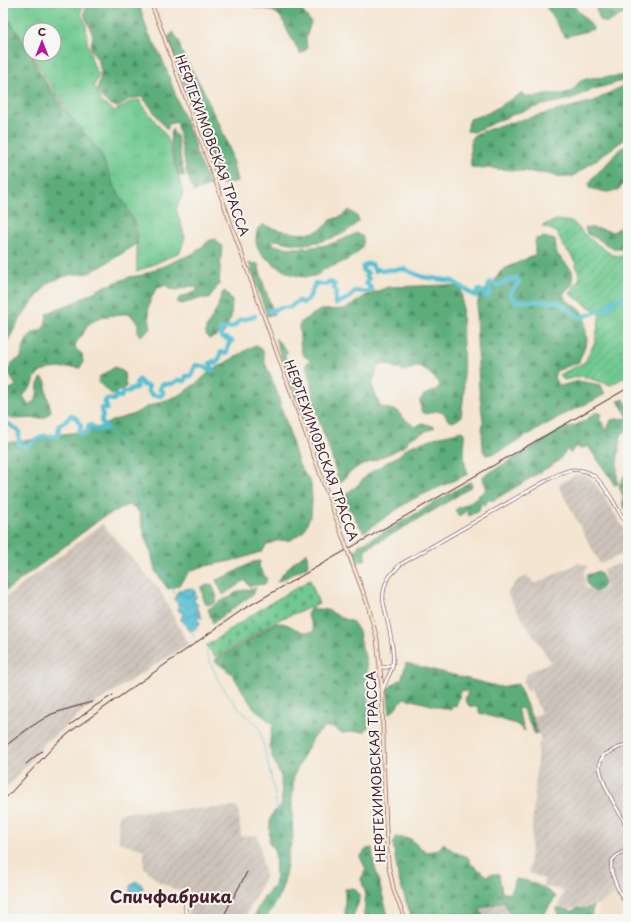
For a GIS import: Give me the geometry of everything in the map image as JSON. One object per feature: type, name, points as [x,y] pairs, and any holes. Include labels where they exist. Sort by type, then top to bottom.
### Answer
[{"type":"main road","name":"НЕФТЕХИМОВСКАЯ ТРАССА","points":[[151,3],[373,622],[377,639],[382,693],[387,851],[394,891],[405,919]]},
{"type":"street","points":[[382,693],[393,663],[393,654],[383,600],[383,591],[387,579],[401,564],[551,478],[566,471],[572,470],[581,470],[591,474],[601,482],[628,527]]},
{"type":"street","points":[[380,668],[387,668],[393,663]]},
{"type":"street","points":[[628,743],[604,755],[600,766],[602,778],[610,796],[628,828]]},
{"type":"street","points":[[628,850],[612,860],[611,867],[614,879],[628,908]]},
{"type":"street","points":[[185,898],[186,919]]},
{"type":"shaded area","points":[[577,474],[590,477],[595,483],[628,535],[628,552],[600,564],[558,485]]},
{"type":"shaded area","points":[[102,524],[159,589],[188,644],[89,707],[45,743],[3,792],[3,599]]},
{"type":"shaded area","points":[[578,563],[588,566],[584,573],[586,588],[599,593],[606,587],[603,569],[622,563],[628,569],[628,903],[620,906],[614,895],[600,904],[572,909],[558,908],[564,890],[543,887],[544,879],[529,873],[538,745],[541,740],[532,717],[541,713],[531,690],[527,691],[523,680],[529,672],[551,662],[507,593],[518,580],[527,576],[535,584]]},
{"type":"shaded area","points":[[238,807],[241,837],[258,835],[265,877],[244,919],[188,919],[188,913],[194,895],[189,891],[175,889],[159,882],[144,868],[144,850],[119,842],[118,816],[124,812]]},
{"type":"shaded area","points":[[614,895],[620,906],[628,903],[628,919],[597,919],[600,904]]},
{"type":"shaded area","points":[[504,901],[513,919],[484,919],[479,909]]},
{"type":"green space","points":[[3,3],[83,3],[81,13],[86,25],[87,41],[93,64],[99,75],[94,86],[102,103],[115,111],[129,102],[139,100],[167,137],[183,193],[176,209],[185,237],[180,252],[137,272],[137,226],[106,172],[36,62],[62,62],[62,22],[22,22],[22,40],[3,10]]},
{"type":"green space","points":[[87,3],[139,3],[145,24],[161,56],[210,186],[194,192],[187,174],[177,122],[169,124],[167,130],[142,97],[129,99],[118,107],[108,103],[101,96],[97,90],[101,71],[91,48],[92,35],[85,16],[85,8]]},
{"type":"green space","points":[[247,3],[296,3],[311,22],[306,38],[307,49],[300,54],[279,15],[269,10],[253,7]]},
{"type":"green space","points":[[544,3],[572,3],[594,29],[565,37]]},
{"type":"green space","points":[[594,3],[628,3],[628,12],[607,23],[600,20]]},
{"type":"green space","points":[[3,11],[22,40],[22,62],[35,62],[64,109],[100,152],[114,186],[135,225],[137,244],[89,273],[69,275],[49,282],[17,324],[3,350]]},
{"type":"green space","points":[[173,32],[179,41],[181,51],[205,93],[211,109],[219,123],[230,150],[237,181],[221,185],[170,45],[168,37]]},
{"type":"green space","points":[[628,73],[626,80],[591,90],[571,99],[520,112],[474,132],[467,131],[470,119],[488,113],[522,93],[526,96],[534,97],[547,94],[562,94],[572,91],[580,81],[591,78],[620,76]]},
{"type":"green space","points":[[628,83],[628,137],[572,177],[471,167],[470,148],[472,137],[476,134],[501,125],[594,101]]},
{"type":"green space","points":[[172,129],[177,136],[185,176],[179,176],[174,159],[171,146]]},
{"type":"green space","points":[[628,143],[628,172],[621,187],[616,191],[606,192],[589,188],[589,184],[595,175],[618,151]]},
{"type":"green space","points":[[349,210],[357,216],[359,221],[349,230],[336,237],[302,244],[272,240],[274,245],[280,247],[302,248],[317,247],[333,243],[356,233],[363,237],[363,244],[357,253],[316,275],[303,277],[288,273],[264,257],[258,249],[256,241],[258,228],[263,225],[292,233],[315,232],[324,227],[333,219],[342,216]]},
{"type":"green space","points":[[628,217],[628,250],[613,249],[587,234],[585,227],[613,232],[619,228],[624,219]]},
{"type":"green space","points":[[556,220],[573,222],[586,236],[612,255],[628,257],[628,375],[611,385],[581,376],[564,380],[559,375],[585,362],[595,342],[600,314],[570,294],[580,277],[574,259],[562,244],[557,232],[542,226]]},
{"type":"green space","points":[[544,237],[555,240],[557,254],[572,270],[573,284],[563,294],[566,300],[577,307],[584,314],[587,341],[579,362],[556,371],[554,378],[560,386],[579,381],[601,385],[605,394],[568,412],[496,453],[486,455],[483,451],[483,421],[479,389],[476,314],[479,296],[483,291],[490,288],[500,272],[504,269],[535,255],[536,239]]},
{"type":"green space","points":[[215,239],[222,246],[219,284],[209,299],[202,298],[182,304],[177,302],[179,298],[197,291],[197,287],[191,286],[177,290],[169,289],[167,285],[158,288],[154,292],[148,309],[151,329],[140,336],[138,333],[138,324],[130,314],[120,314],[97,319],[87,326],[75,345],[76,349],[82,354],[83,362],[80,368],[49,369],[41,372],[35,377],[33,385],[23,396],[28,405],[35,401],[38,384],[42,377],[46,382],[46,391],[51,411],[45,418],[13,419],[3,416],[3,387],[10,389],[16,385],[9,372],[10,366],[13,362],[21,358],[22,351],[28,337],[34,332],[43,328],[47,314],[73,303],[103,287],[130,277],[142,275],[194,253],[208,241]]},
{"type":"green space","points":[[249,263],[258,264],[274,314],[267,316]]},
{"type":"green space","points":[[449,285],[461,288],[462,297],[464,393],[461,417],[452,422],[448,420],[444,413],[436,411],[426,414],[421,411],[420,400],[424,395],[436,390],[440,385],[430,374],[419,366],[404,371],[387,364],[378,365],[372,385],[381,407],[398,411],[402,417],[415,427],[423,423],[435,427],[409,439],[406,445],[391,453],[356,468],[348,474],[341,483],[339,482],[318,418],[306,364],[310,360],[304,356],[301,351],[299,326],[302,321],[320,310],[345,309],[365,296],[388,287]]},
{"type":"green space","points":[[225,291],[232,301],[231,317],[224,333],[209,339],[206,335],[206,328],[217,309],[222,293]]},
{"type":"green space","points":[[275,338],[288,352],[285,355],[287,362],[291,362],[297,374],[317,441],[313,443],[302,418]]},
{"type":"green space","points":[[255,345],[263,351],[265,363],[276,389],[299,465],[311,483],[311,515],[303,532],[291,540],[276,541],[266,545],[263,551],[240,559],[201,567],[190,571],[178,586],[168,589],[155,571],[139,512],[132,506],[128,505],[102,518],[3,593],[3,443],[87,431],[114,420],[132,415],[149,406],[180,395],[208,373]]},
{"type":"green space","points":[[115,367],[124,372],[126,387],[113,395],[99,383],[99,377]]},
{"type":"green space","points":[[624,399],[628,405],[628,417],[618,401]]},
{"type":"green space","points":[[596,412],[602,414],[599,418],[606,432],[611,420],[628,418],[628,429],[621,435],[617,465],[618,484],[614,485],[611,477],[608,475],[588,446],[580,449],[576,446],[570,454],[568,449],[557,462],[494,500],[488,500],[485,505],[481,503],[479,510],[469,516],[466,511],[459,516],[455,510],[470,502],[485,491],[486,487],[482,477],[565,428],[582,422]]},
{"type":"green space","points":[[462,431],[465,434],[464,460],[468,474],[411,500],[364,532],[347,507],[344,495],[357,486],[371,472],[399,455],[408,447],[440,436]]},
{"type":"green space","points":[[625,474],[628,474],[628,510],[623,506],[623,497],[619,486]]},
{"type":"green space","points":[[471,481],[472,486],[420,519],[365,549],[365,560],[356,563],[352,550],[357,549],[359,545],[381,534]]},
{"type":"green space","points":[[307,552],[308,566],[277,582],[290,566]]},
{"type":"green space","points":[[260,561],[259,567],[267,579],[265,584],[249,586],[245,580],[223,595],[216,580],[253,562]]},
{"type":"green space","points":[[598,571],[603,577],[604,585],[600,590],[595,592],[588,585],[587,575]]},
{"type":"green space","points":[[310,580],[319,604],[280,619],[216,657],[206,646],[262,608]]},
{"type":"green space","points":[[212,584],[217,597],[215,603],[207,605],[204,601],[201,587]]},
{"type":"green space","points":[[256,588],[252,595],[213,623],[208,609],[239,591]]},
{"type":"green space","points":[[310,609],[327,610],[353,622],[359,631],[366,660],[368,683],[368,727],[364,732],[358,731],[341,733],[335,728],[326,727],[314,736],[294,775],[292,804],[293,838],[280,894],[266,919],[253,919],[265,895],[274,886],[276,876],[275,854],[273,848],[269,844],[270,820],[274,812],[282,804],[281,777],[270,749],[273,724],[252,706],[232,674],[215,661],[276,623],[286,624],[301,631],[313,632],[314,630],[307,615]]},
{"type":"green space","points":[[406,663],[500,687],[518,684],[538,733],[535,734],[522,708],[517,709],[525,731],[516,724],[479,713],[479,707],[469,706],[465,699],[468,692],[462,690],[456,706],[452,705],[451,710],[404,698],[390,714],[387,689],[402,678]]},
{"type":"green space","points":[[395,837],[411,839],[427,852],[438,850],[444,843],[455,852],[468,857],[471,864],[487,876],[491,874],[499,874],[502,892],[509,894],[516,879],[528,881],[537,885],[556,897],[546,911],[545,919],[513,919],[504,901],[480,909],[484,919],[412,919],[398,877],[393,844]]},
{"type":"green space","points":[[372,848],[374,864],[389,919],[363,919],[365,892],[361,879],[366,869],[360,857],[366,849]]},
{"type":"green space","points":[[354,888],[359,896],[358,903],[353,919],[345,919],[345,889]]},
{"type":"green space","points":[[593,906],[591,919],[561,919],[556,910],[556,908],[572,911],[578,908],[584,909]]},
{"type":"water","points":[[190,588],[195,590],[196,598],[193,600],[198,605],[195,610],[198,609],[202,618],[197,617],[198,621],[201,623],[195,629],[190,631],[181,620],[183,613],[179,611],[178,604],[174,599],[178,591]]},
{"type":"water","points":[[135,881],[140,883],[143,887],[140,894],[137,896],[130,892],[130,886]]},
{"type":"waterway","points":[[269,311],[291,307],[299,301],[303,303],[310,297],[315,283],[326,285],[328,282],[331,282],[335,285],[335,304],[349,298],[355,291],[366,292],[372,289],[366,283],[369,279],[366,276],[368,273],[363,271],[363,267],[367,264],[372,264],[375,271],[379,269],[382,271],[404,269],[423,277],[452,281],[476,296],[479,290],[482,291],[486,297],[490,292],[488,286],[491,282],[497,286],[517,278],[519,282],[510,294],[515,301],[558,302],[580,318],[610,307],[609,303],[611,301],[615,302],[621,296],[628,295]]},
{"type":"waterway","points":[[3,414],[4,421],[19,431],[19,444],[26,447],[43,436],[58,436],[59,425],[66,421],[71,415],[77,419],[81,426],[79,432],[82,435],[88,432],[88,426],[91,425],[96,430],[106,428],[101,421],[103,416],[101,411],[102,408],[107,409],[105,403],[107,399],[114,400],[116,396],[121,397],[123,392],[129,392],[130,389],[135,389],[137,386],[136,383],[139,380],[142,385],[149,386],[148,390],[152,395],[161,396],[163,391],[159,389],[162,384],[174,383],[178,380],[185,381],[186,376],[191,376],[196,365],[206,367],[208,370],[213,370],[210,363],[214,361],[216,364],[221,352],[226,354],[229,343],[232,341],[221,337],[221,329],[233,327],[240,320],[255,316]]},
{"type":"waterway","points":[[106,428],[122,445],[143,508],[159,567],[172,584],[174,593],[176,594]]},
{"type":"waterway","points":[[191,630],[194,637]]},
{"type":"waterway","points":[[206,652],[220,684],[239,709],[259,726],[274,789],[281,834],[280,868],[273,910]]},
{"type":"railway","points":[[3,801],[54,746],[74,729],[242,610],[628,388]]},
{"type":"railway","points":[[70,725],[95,706],[113,695]]},
{"type":"railway","points":[[3,748],[21,734],[52,714],[92,702]]},
{"type":"railway","points":[[26,764],[42,751]]},
{"type":"railway","points":[[222,919],[247,872]]},
{"type":"district","name":"Спичфабрика","points":[[171,896]]}]
